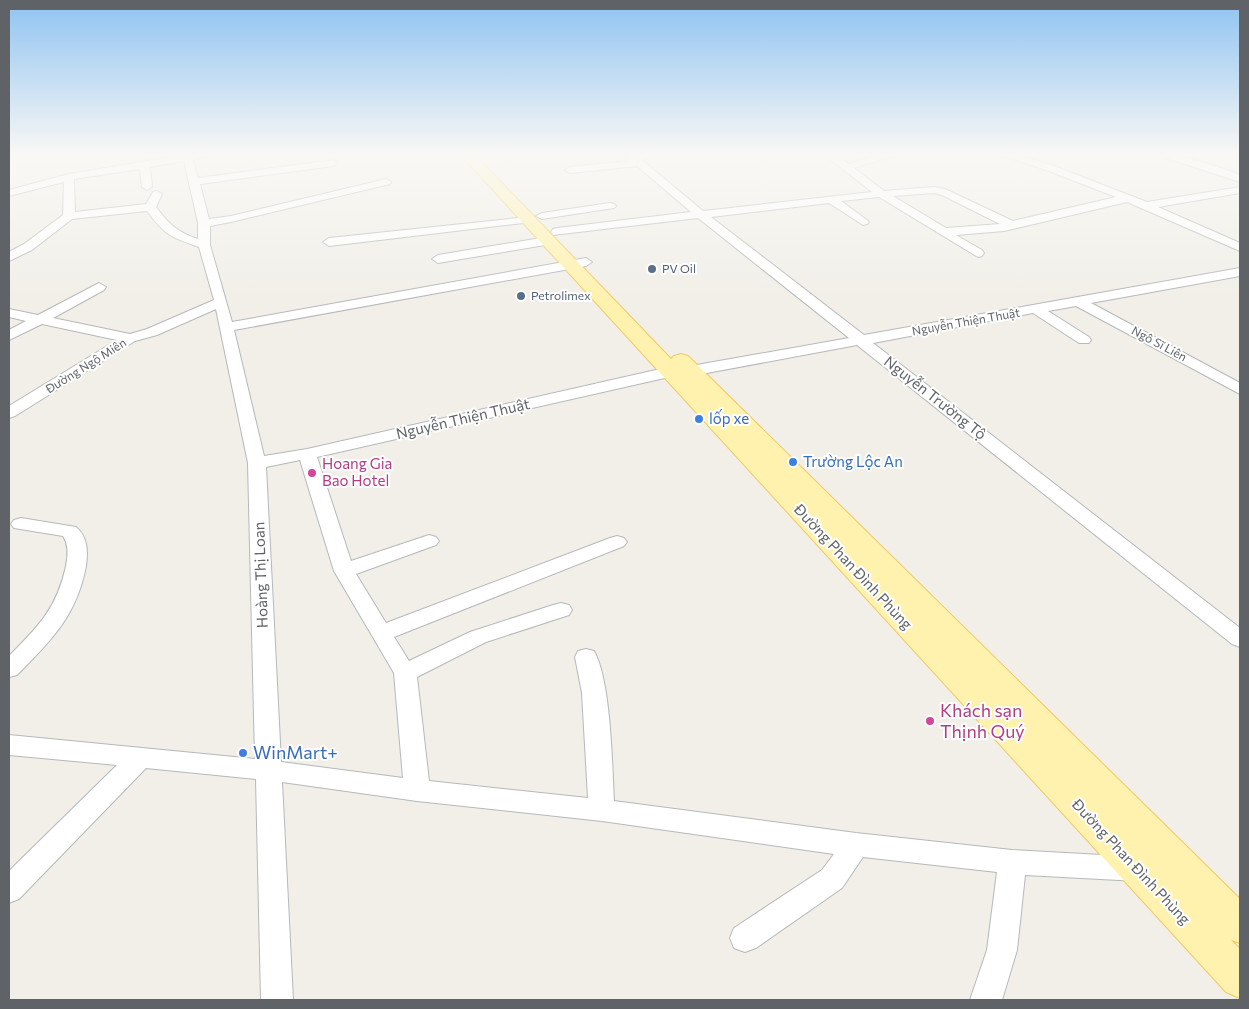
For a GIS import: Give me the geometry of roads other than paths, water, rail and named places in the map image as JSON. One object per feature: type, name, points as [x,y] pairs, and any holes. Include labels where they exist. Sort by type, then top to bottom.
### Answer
[{"type":"main road","name":"Đường Phan Đình Phùng","points":[[516,202],[577,263],[680,372],[1137,869],[1229,950],[1240,978]]},
{"type":"main road","name":"Đường Phan Đình Phùng","points":[[523,202],[543,228]]},
{"type":"main road","name":"Đường Phan Đình Phùng","points":[[680,372],[1240,925]]},
{"type":"street","points":[[68,216],[69,202]]},
{"type":"street","points":[[151,202],[150,207],[166,228],[180,237],[204,245]]},
{"type":"street","name":"Hoàng Thị Loan","points":[[199,202],[204,223],[204,245],[221,302],[257,463],[277,1000]]},
{"type":"street","points":[[204,223],[231,219],[302,202]]},
{"type":"street","name":"Nguyễn Trường Tộ","points":[[686,202],[1240,639]]},
{"type":"street","points":[[329,242],[543,228],[700,214],[804,202]]},
{"type":"street","points":[[835,202],[862,222]]},
{"type":"street","points":[[895,202],[978,253]]},
{"type":"street","points":[[964,202],[1011,225]]},
{"type":"street","points":[[944,232],[984,230],[1110,202]]},
{"type":"street","points":[[1137,202],[1240,248]]},
{"type":"street","points":[[1145,206],[1168,202]]},
{"type":"street","points":[[438,259],[610,206]]},
{"type":"street","points":[[9,257],[28,247],[68,216],[150,207]]},
{"type":"street","points":[[226,327],[577,263]]},
{"type":"street","name":"Nguyễn Thiện Thuật","points":[[257,463],[308,454],[680,372],[863,341],[1240,272]]},
{"type":"street","points":[[9,336],[100,287]]},
{"type":"street","name":"Ngô Sĩ Liên","points":[[1077,301],[1240,389]]},
{"type":"street","name":"Đường Ngộ Miên","points":[[9,413],[130,338],[152,332],[221,302]]},
{"type":"street","points":[[1036,309],[1084,340]]},
{"type":"street","points":[[9,313],[130,338]]},
{"type":"street","points":[[308,454],[344,571],[405,673],[417,790]]},
{"type":"street","points":[[9,669],[52,626],[64,610],[75,576],[78,554],[74,536],[69,531],[20,524]]},
{"type":"street","points":[[344,571],[429,540]]},
{"type":"street","points":[[382,633],[617,542]]},
{"type":"street","points":[[405,673],[478,637],[562,610]]},
{"type":"street","points":[[586,657],[594,693],[602,810]]},
{"type":"street","points":[[9,745],[268,770],[417,790],[602,810],[856,845],[1012,862],[1137,869],[1170,856]]},
{"type":"street","points":[[9,890],[139,759]]},
{"type":"street","points":[[745,938],[832,879],[856,845]]},
{"type":"street","points":[[986,1000],[1002,950],[1012,862]]},
{"type":"place","name":"PV Oil","points":[[652,269]]},
{"type":"place","name":"Petrolimex","points":[[521,296]]},
{"type":"place","name":"lốp xe","points":[[699,419]]},
{"type":"place","name":"Trường Lộc An","points":[[793,462]]},
{"type":"place","name":"Hoang Gia Bao Hotel","points":[[312,473]]},
{"type":"place","name":"Khách sạn Thịnh Quý","points":[[930,721]]},
{"type":"place","name":"WinMart+","points":[[243,753]]}]
